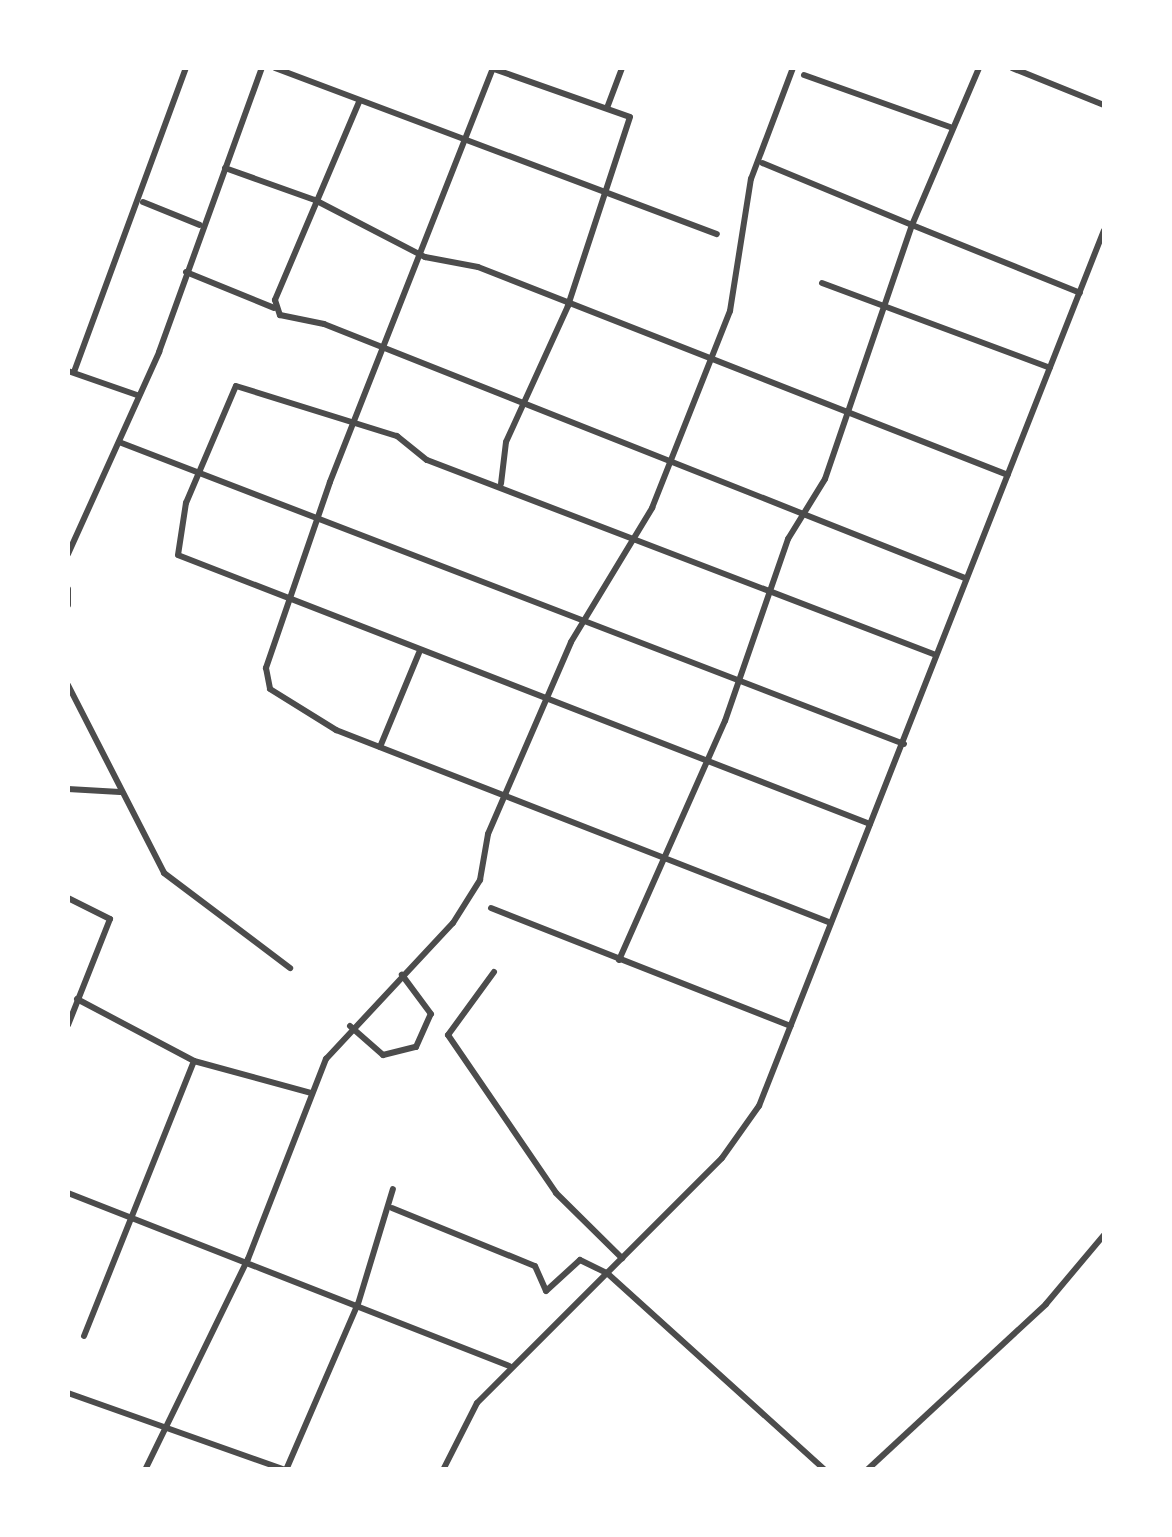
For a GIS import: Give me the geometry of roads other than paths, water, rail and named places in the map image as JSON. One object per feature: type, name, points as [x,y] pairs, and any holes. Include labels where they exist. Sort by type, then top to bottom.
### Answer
[{"type":"street","points":[[137,394],[71,371],[143,202],[186,68]]},
{"type":"street","points":[[68,554],[119,442],[262,68]]},
{"type":"street","points":[[275,68],[468,144],[716,234]]},
{"type":"street","points":[[501,484],[506,442],[528,408],[568,306],[630,117],[492,68],[425,257],[387,350],[352,421],[321,524],[266,668],[270,689],[286,706],[380,747],[832,923]]},
{"type":"street","points":[[607,108],[622,68]]},
{"type":"street","points":[[145,1470],[170,1426],[248,1259],[311,1092],[350,1026],[468,902],[546,700],[581,622],[635,541],[710,360],[742,277],[752,179],[794,68]]},
{"type":"street","points":[[619,960],[706,765],[766,593],[848,413],[912,225],[950,128],[979,68]]},
{"type":"street","points":[[1012,68],[1104,105]]},
{"type":"street","points":[[804,75],[950,128]]},
{"type":"street","points":[[274,308],[359,102]]},
{"type":"street","points":[[762,163],[1080,293]]},
{"type":"street","points":[[224,168],[316,200],[425,257],[478,267],[568,306],[1008,476]]},
{"type":"street","points":[[143,202],[200,224]]},
{"type":"street","points":[[443,1470],[463,1423],[509,1366],[743,1134],[791,1026],[904,744],[965,578],[1104,230]]},
{"type":"street","points":[[186,272],[801,520],[965,578]]},
{"type":"street","points":[[822,282],[1050,368]]},
{"type":"street","points":[[870,824],[706,765],[175,554],[200,471],[236,386],[352,421],[635,541],[936,655]]},
{"type":"street","points":[[119,442],[200,471],[321,524],[904,744]]},
{"type":"street","points":[[68,588],[68,605]]},
{"type":"street","points":[[380,747],[420,653]]},
{"type":"street","points":[[68,685],[120,792],[181,890],[227,914],[290,968]]},
{"type":"street","points":[[68,789],[120,792]]},
{"type":"street","points":[[68,898],[110,918],[68,1025]]},
{"type":"street","points":[[491,908],[791,1026]]},
{"type":"street","points":[[494,972],[448,1035],[556,1193],[622,1258]]},
{"type":"street","points":[[350,1026],[383,1055],[416,1047],[431,1014],[402,975]]},
{"type":"street","points":[[77,999],[194,1061],[311,1092]]},
{"type":"street","points":[[84,1336],[194,1061]]},
{"type":"street","points":[[68,1393],[170,1426],[285,1470],[358,1304],[392,1208],[392,1189]]},
{"type":"street","points":[[68,1193],[248,1259],[509,1366]]},
{"type":"street","points":[[392,1208],[534,1266],[546,1291],[580,1260],[607,1273],[825,1470]]},
{"type":"street","points":[[867,1470],[1046,1304],[1104,1235]]}]
